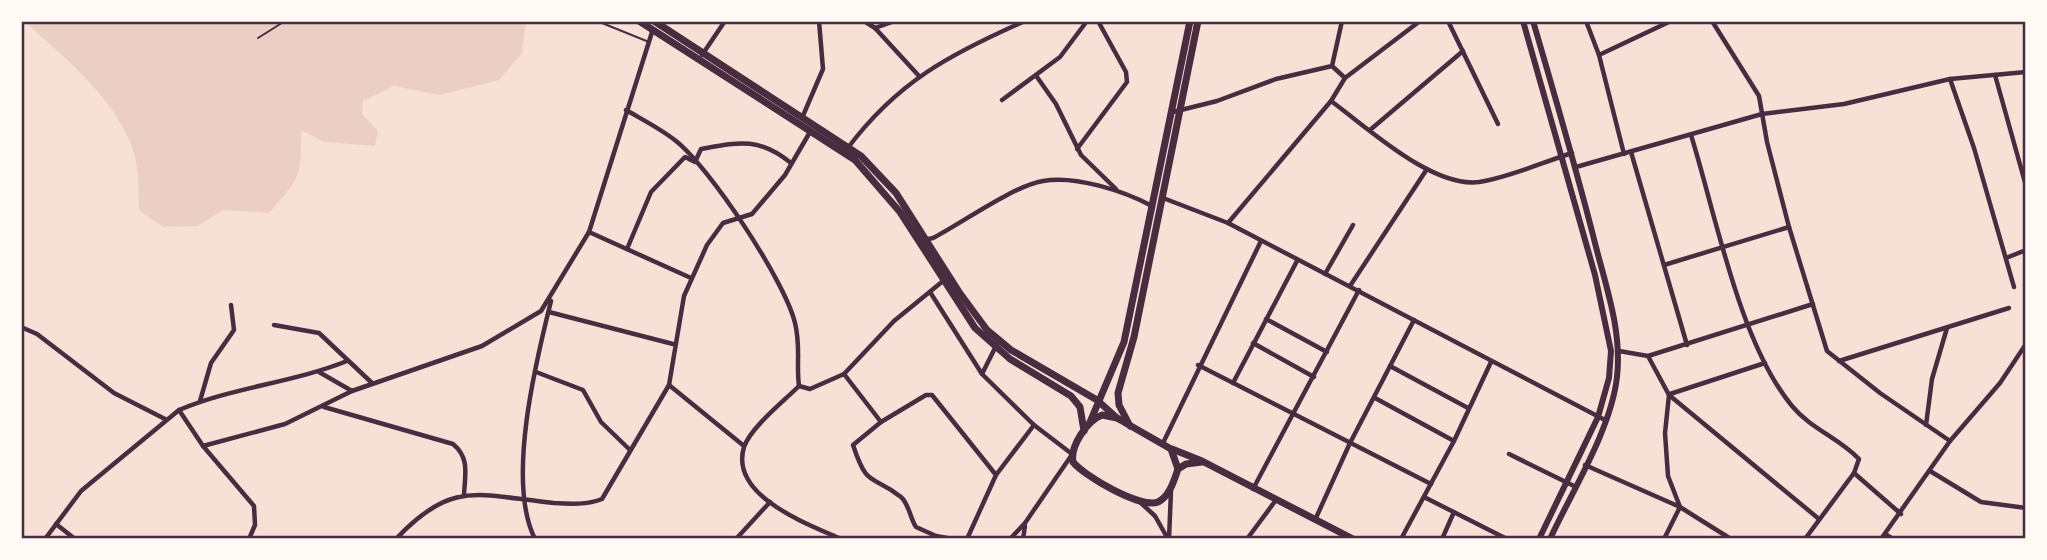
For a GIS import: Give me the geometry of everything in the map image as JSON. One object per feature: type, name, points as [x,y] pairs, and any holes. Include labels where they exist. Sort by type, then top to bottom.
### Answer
[{"type":"highway","points":[[639,21],[802,118],[882,175],[969,307],[998,340],[1097,400],[1117,418],[1171,449],[1202,461],[1340,536],[1353,539]]},
{"type":"highway","points":[[654,21],[811,132],[846,150],[883,188],[975,328],[995,348],[1072,396],[1080,407],[1084,431]]},
{"type":"highway","points":[[1190,21],[1163,198],[1124,342],[1109,382],[1097,400],[1090,422],[1072,454],[1077,467],[1088,475],[1140,502],[1158,501],[1171,488],[1178,469],[1186,464],[1202,461]]},
{"type":"highway","points":[[1130,426],[1119,405],[1118,393],[1133,344],[1153,206],[1198,21]]},
{"type":"highway","points":[[1090,422],[1102,415],[1117,418]]},
{"type":"highway","points":[[1171,449],[1178,469]]},
{"type":"main road","points":[[1523,21],[1610,339],[1609,378],[1602,418],[1550,539]]},
{"type":"main road","points":[[1533,21],[1576,167],[1615,323],[1619,351],[1617,379],[1585,464],[1539,539]]},
{"type":"street","points":[[203,446],[285,424],[372,383],[482,346],[533,317],[552,296],[589,232],[650,42],[654,21]]},
{"type":"street","points":[[701,56],[725,21]]},
{"type":"street","points":[[802,118],[823,69],[823,36],[819,21]]},
{"type":"street","points":[[864,21],[874,28],[919,76]]},
{"type":"street","points":[[874,28],[895,21]]},
{"type":"street","points":[[846,150],[877,110],[919,76],[1025,21]]},
{"type":"street","points":[[1002,100],[1037,77],[1060,57],[1087,21]]},
{"type":"street","points":[[1077,149],[1127,82],[1126,72],[1098,21]]},
{"type":"street","points":[[1332,66],[1342,21]]},
{"type":"street","points":[[1228,223],[1331,101],[1345,78],[1420,21]]},
{"type":"street","points":[[1448,21],[1498,124]]},
{"type":"street","points":[[1586,21],[1599,55],[1624,154]]},
{"type":"street","points":[[1599,55],[1671,21]]},
{"type":"street","points":[[1712,21],[1759,96],[1789,227],[1827,351],[1950,441]]},
{"type":"street","points":[[1370,130],[1463,51]]},
{"type":"street","points":[[1177,112],[1276,79],[1332,66]]},
{"type":"street","points":[[1332,66],[1345,78]]},
{"type":"street","points":[[1576,167],[1762,114],[1844,104],[1950,79],[2026,72]]},
{"type":"street","points":[[1995,75],[2026,186]]},
{"type":"street","points":[[1037,77],[1056,104],[1077,149],[1117,189]]},
{"type":"street","points":[[1950,79],[2014,287]]},
{"type":"street","points":[[1331,101],[1427,169],[1447,179],[1479,181],[1572,153]]},
{"type":"street","points":[[626,110],[677,141],[695,162],[757,246],[795,321],[800,360],[799,386],[756,429],[744,446],[744,473],[751,486],[770,502],[804,525],[841,539]]},
{"type":"street","points":[[396,539],[421,514],[442,500],[464,495],[565,504],[602,499],[669,385],[673,344],[691,278],[717,229],[723,223],[752,214],[785,175],[811,132]]},
{"type":"street","points":[[1691,135],[1747,325],[1765,363],[1792,406],[1814,428],[1859,459],[1854,473],[1805,539]]},
{"type":"street","points":[[695,162],[701,149],[743,142],[774,149],[791,163]]},
{"type":"street","points":[[1631,152],[1687,345]]},
{"type":"street","points":[[627,249],[656,186],[685,157],[695,162]]},
{"type":"street","points":[[1350,286],[1427,169]]},
{"type":"street","points":[[916,237],[926,240],[1044,181],[1117,189],[1153,206]]},
{"type":"street","points":[[1163,198],[1228,223],[1602,418]]},
{"type":"street","points":[[1325,274],[1353,225]]},
{"type":"street","points":[[1664,265],[1724,249],[1789,227]]},
{"type":"street","points":[[589,232],[691,278]]},
{"type":"street","points":[[1163,443],[1198,365],[1261,241]]},
{"type":"street","points":[[2006,258],[2026,250]]},
{"type":"street","points":[[1233,383],[1297,261]]},
{"type":"street","points":[[799,386],[810,389],[844,374],[894,321],[943,281]]},
{"type":"street","points":[[1253,488],[1280,432],[1293,415],[1359,290]]},
{"type":"street","points":[[930,292],[982,374],[1034,425],[1072,454],[1054,476],[1025,523],[1010,539]]},
{"type":"street","points":[[534,538],[523,500],[524,452],[536,372],[552,296]]},
{"type":"street","points":[[1619,351],[1648,356],[1813,304]]},
{"type":"street","points":[[200,401],[211,363],[234,330],[231,305]]},
{"type":"street","points":[[1838,361],[2009,308]]},
{"type":"street","points":[[548,312],[673,344]]},
{"type":"street","points":[[1265,319],[1326,352]]},
{"type":"street","points":[[1314,520],[1350,443],[1414,320]]},
{"type":"street","points":[[274,325],[319,333],[372,383]]},
{"type":"street","points":[[21,327],[37,334],[114,393],[165,419]]},
{"type":"street","points":[[1926,425],[1932,379],[1947,327]]},
{"type":"street","points":[[982,374],[998,340]]},
{"type":"street","points":[[1253,343],[1314,377]]},
{"type":"street","points":[[1893,539],[1883,536],[1950,441],[2000,383],[2026,344]]},
{"type":"street","points":[[1648,356],[1670,395],[1819,519]]},
{"type":"street","points":[[46,539],[80,491],[179,410],[200,401],[318,372],[347,361]]},
{"type":"street","points":[[1401,539],[1454,441],[1491,362]]},
{"type":"street","points":[[1670,395],[1765,363]]},
{"type":"street","points":[[1198,365],[1431,484]]},
{"type":"street","points":[[1390,366],[1468,408]]},
{"type":"street","points":[[318,372],[352,391]]},
{"type":"street","points":[[536,372],[583,390],[601,422],[629,449]]},
{"type":"street","points":[[844,374],[881,422]]},
{"type":"street","points":[[669,385],[744,446]]},
{"type":"street","points":[[953,539],[936,536],[916,527],[903,498],[871,481],[862,470],[853,445],[881,422],[926,395],[932,395],[996,475]]},
{"type":"street","points":[[1664,539],[1680,508],[1668,476],[1665,433],[1670,395]]},
{"type":"street","points":[[1375,398],[1454,441]]},
{"type":"street","points":[[324,407],[453,444],[461,450],[466,463],[464,495]]},
{"type":"street","points":[[179,410],[203,446],[254,506],[255,525],[249,539]]},
{"type":"street","points":[[967,539],[996,475],[1034,425]]},
{"type":"street","points":[[1509,454],[1571,485]]},
{"type":"street","points":[[1585,464],[1680,508],[1731,539]]},
{"type":"street","points":[[1930,471],[1981,502],[2026,508]]},
{"type":"street","points":[[1854,473],[1900,514]]},
{"type":"street","points":[[1168,539],[1171,488]]},
{"type":"street","points":[[1424,497],[1507,539]]},
{"type":"street","points":[[1247,539],[1276,500]]},
{"type":"street","points":[[736,539],[770,502]]},
{"type":"street","points":[[1140,502],[1155,516],[1168,539]]},
{"type":"street","points":[[1442,539],[1454,512]]},
{"type":"street","points":[[1023,539],[1025,523]]},
{"type":"street","points":[[56,524],[75,539]]},
{"type":"lane","points":[[258,38],[285,21]]},
{"type":"lane","points":[[597,21],[650,42]]},
{"type":"shaded area","points":[[24,21],[526,21],[522,53],[499,80],[439,95],[394,86],[363,101],[362,114],[378,131],[375,146],[324,142],[301,130],[301,158],[297,176],[269,213],[223,210],[198,226],[163,227],[139,210],[135,156],[117,117],[89,82]]}]
